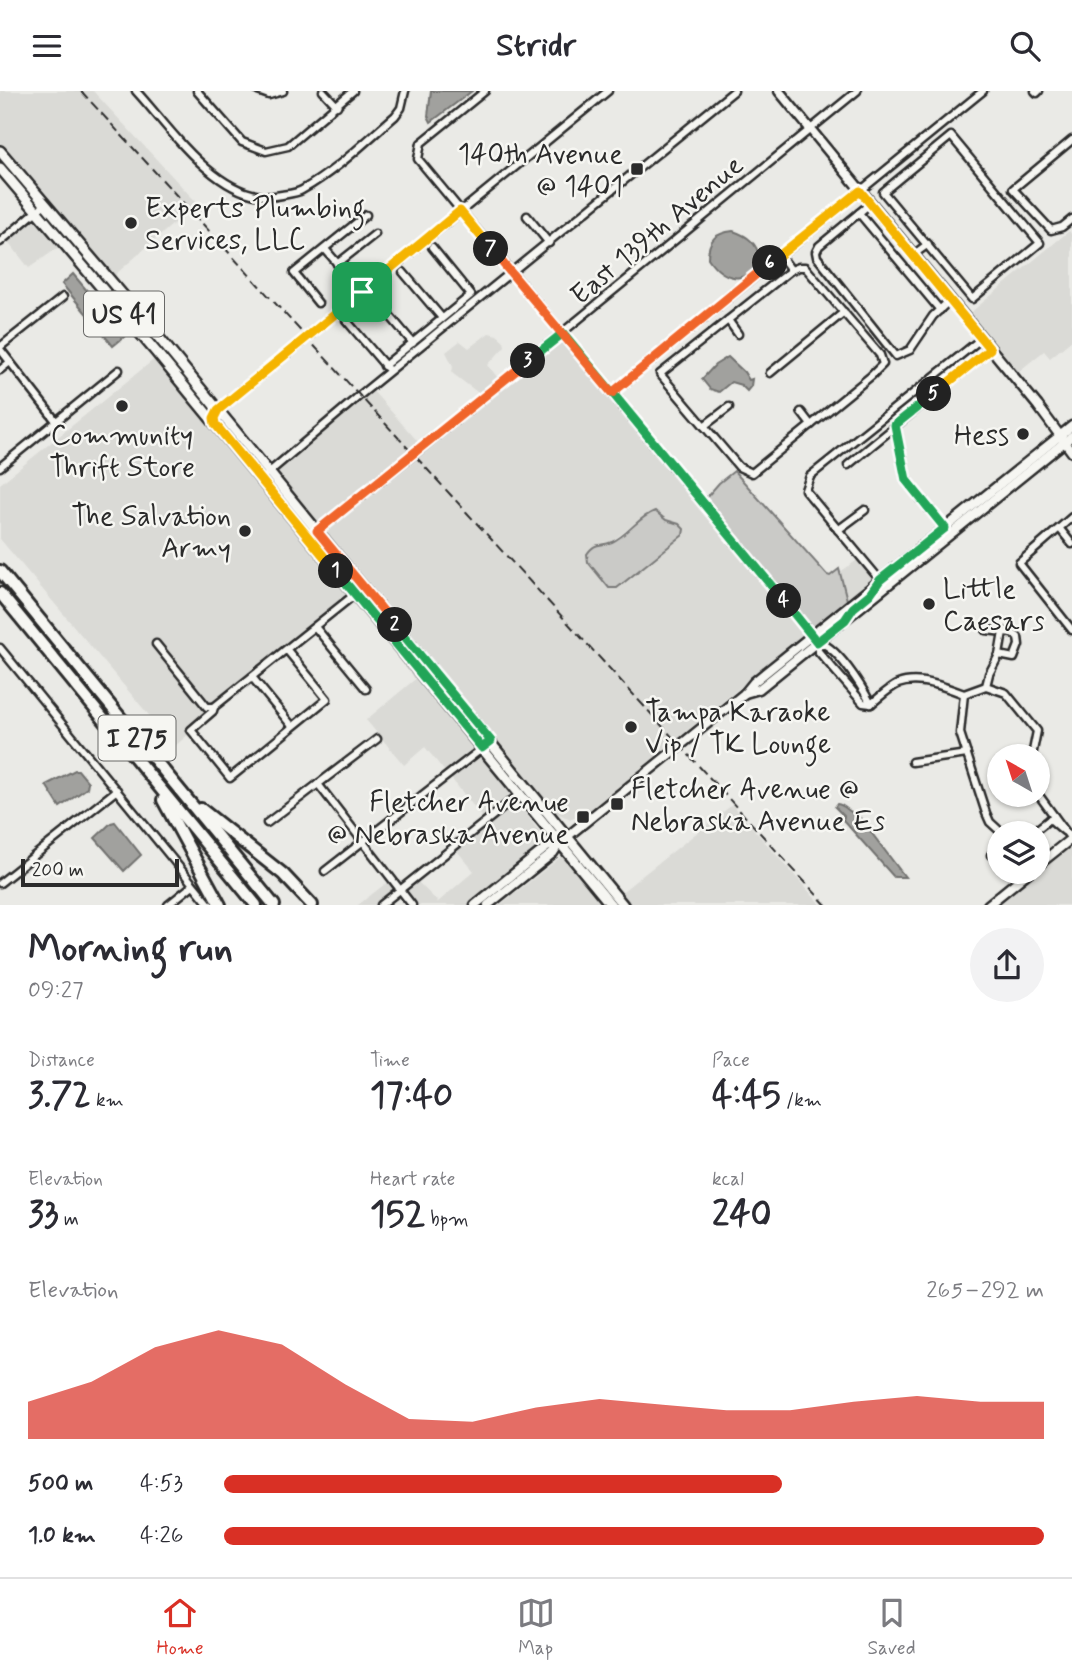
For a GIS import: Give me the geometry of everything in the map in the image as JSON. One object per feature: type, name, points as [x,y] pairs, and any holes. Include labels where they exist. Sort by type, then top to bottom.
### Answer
[{"type":"highway","name":"I 275","points":[[0,571],[274,905]]},
{"type":"highway","name":"I 275","points":[[0,593],[256,905]]},
{"type":"highway","points":[[150,776],[220,905]]},
{"type":"highway","points":[[184,795],[274,866],[312,905]]},
{"type":"main road","points":[[779,91],[982,338],[987,352],[1069,443]]},
{"type":"main road","name":"US 41","points":[[0,151],[491,741],[611,905]]},
{"type":"main road","name":"US 41","points":[[0,168],[520,794],[623,905]]},
{"type":"main road","points":[[215,424],[214,418],[218,410]]},
{"type":"main road","points":[[815,638],[880,580],[1069,443],[1072,426]]},
{"type":"main road","points":[[264,483],[272,476]]},
{"type":"main road","points":[[488,905],[554,852],[564,839],[745,693],[754,682],[845,620],[947,531]]},
{"type":"main road","points":[[845,620],[880,580]]},
{"type":"main road","points":[[379,622],[418,662],[429,666]]},
{"type":"main road","points":[[430,686],[438,686],[462,713],[472,719]]},
{"type":"main road","points":[[1050,855],[1071,838]]},
{"type":"main road","points":[[475,905],[547,847],[564,839]]},
{"type":"main road","points":[[988,905],[1014,884]]},
{"type":"street","points":[[136,91],[211,174],[239,192],[272,197],[301,191],[348,156],[395,116],[401,108],[405,91]]},
{"type":"street","points":[[197,91],[242,142],[266,151],[288,146],[353,91]]},
{"type":"street","points":[[258,91],[269,95],[283,91]]},
{"type":"street","points":[[323,91],[337,106]]},
{"type":"street","points":[[485,91],[421,143],[418,159],[815,638],[826,643],[871,704]]},
{"type":"street","points":[[218,410],[608,91]]},
{"type":"street","points":[[272,476],[394,369],[734,91]]},
{"type":"street","name":"East 139th Avenue","points":[[317,531],[857,91]]},
{"type":"street","points":[[612,393],[983,91]]},
{"type":"street","points":[[951,136],[1040,243],[972,299],[928,243],[883,192],[951,136]]},
{"type":"street","points":[[1072,140],[1013,189],[1051,230],[1062,227],[1072,219]]},
{"type":"street","points":[[871,203],[819,246],[816,252],[817,257],[896,356],[910,351],[933,316],[950,300]]},
{"type":"street","points":[[0,242],[46,204]]},
{"type":"street","points":[[859,213],[940,310]]},
{"type":"street","points":[[318,303],[294,273],[366,215]]},
{"type":"street","points":[[527,216],[549,243]]},
{"type":"street","points":[[337,264],[375,234]]},
{"type":"street","points":[[913,255],[928,243]]},
{"type":"street","points":[[384,366],[471,295],[432,247]]},
{"type":"street","points":[[325,249],[362,292]]},
{"type":"street","points":[[780,255],[791,270]]},
{"type":"street","points":[[805,267],[880,355],[883,364],[752,473],[739,467],[660,374],[791,270],[805,267]]},
{"type":"street","points":[[403,272],[442,318]]},
{"type":"street","points":[[56,421],[0,348],[63,297]]},
{"type":"street","points":[[374,297],[413,343]]},
{"type":"street","points":[[770,373],[844,312]]},
{"type":"street","points":[[346,320],[384,366],[394,369]]},
{"type":"street","points":[[727,320],[738,334]]},
{"type":"street","points":[[880,580],[805,490],[810,477],[982,338]]},
{"type":"street","points":[[848,465],[987,352]]},
{"type":"street","points":[[659,353],[669,366]]},
{"type":"street","points":[[394,369],[395,357]]},
{"type":"street","points":[[0,370],[10,362]]},
{"type":"street","points":[[0,467],[99,387],[99,381],[104,376],[110,378],[119,370]]},
{"type":"street","points":[[704,426],[729,407]]},
{"type":"street","points":[[801,412],[811,425]]},
{"type":"street","points":[[895,425],[906,480],[947,531]]},
{"type":"street","points":[[838,530],[865,510]]},
{"type":"street","points":[[1072,517],[1018,563],[1072,630]]},
{"type":"street","points":[[1060,529],[1072,544]]},
{"type":"street","points":[[287,650],[327,699],[230,778],[191,730],[213,711],[214,707],[252,677],[287,650],[316,628],[363,587]]},
{"type":"street","points":[[316,628],[366,689]]},
{"type":"street","points":[[986,629],[1018,637],[1019,645],[1014,658],[999,655]]},
{"type":"street","points":[[986,686],[999,655],[1003,632]]},
{"type":"street","points":[[815,638],[818,651],[863,703],[871,704],[898,684],[930,684],[964,694],[986,686],[1006,693],[1037,731],[1034,744]]},
{"type":"street","points":[[156,644],[207,707],[214,707]]},
{"type":"street","points":[[0,648],[210,905]]},
{"type":"street","points":[[252,677],[292,726]]},
{"type":"street","points":[[964,694],[960,733],[990,821]]},
{"type":"street","points":[[267,823],[377,739]]},
{"type":"street","points":[[325,871],[491,741]]},
{"type":"street","points":[[912,762],[967,754]]},
{"type":"street","points":[[318,784],[412,905]]},
{"type":"street","points":[[0,883],[117,790]]},
{"type":"street","points":[[381,905],[520,794]]},
{"type":"street","points":[[1046,807],[1071,838]]},
{"type":"street","points":[[1048,821],[1052,818]]},
{"type":"street","points":[[167,905],[193,885]]},
{"type":"shaded area","points":[[0,91],[93,91],[197,203],[116,274],[117,279],[114,281],[0,147]]},
{"type":"shaded area","points":[[431,91],[472,91],[431,122],[428,116]]},
{"type":"shaded area","points":[[37,215],[62,245],[29,268],[7,240]]},
{"type":"shaded area","points":[[733,231],[751,241],[760,259],[755,268],[742,277],[727,275],[708,258],[714,238]]},
{"type":"shaded area","points":[[1069,231],[1072,235],[1072,340],[1050,358],[1044,351],[1018,372],[970,313]]},
{"type":"shaded area","points":[[73,274],[125,336],[113,346],[62,284]]},
{"type":"shaded area","points":[[489,333],[497,335],[504,341],[505,346],[488,365],[500,381],[481,395],[452,373],[453,366],[446,352],[460,341],[469,348]]},
{"type":"shaded area","points":[[563,338],[807,633],[586,813],[571,819],[556,813],[322,531],[503,385],[505,387]],"holes":[[[659,513],[666,520],[679,524],[677,541],[629,579],[599,543],[611,542],[647,514]]]},
{"type":"shaded area","points":[[157,357],[351,593],[213,704],[208,704],[156,640],[152,643],[210,710],[190,727],[190,733],[175,746],[0,539],[0,484]]},
{"type":"shaded area","points":[[728,357],[749,380],[752,379],[747,391],[741,385],[731,382],[719,392],[710,389],[702,379],[715,365]]},
{"type":"shaded area","points":[[372,390],[421,445],[318,527],[274,474]]},
{"type":"shaded area","points":[[734,471],[827,575],[830,576],[839,569],[847,600],[812,629],[705,499]]},
{"type":"shaded area","points":[[655,511],[666,520],[679,524],[684,529],[683,535],[617,588],[609,588],[588,562],[587,554],[596,546],[618,539],[643,517]]},
{"type":"shaded area","points":[[859,559],[875,578],[847,600],[840,572]]},
{"type":"shaded area","points":[[419,676],[477,749],[446,773],[425,747],[404,765],[366,720]]},
{"type":"shaded area","points":[[480,754],[512,796],[484,819],[450,777]]},
{"type":"shaded area","points":[[75,770],[88,782],[87,788],[60,807],[46,785]]},
{"type":"shaded area","points":[[516,801],[539,831],[539,843],[535,852],[469,905],[416,905],[404,891],[417,881],[438,902],[474,871],[457,851]]},
{"type":"shaded area","points":[[837,804],[857,814],[905,877],[894,877],[843,820],[844,816],[835,807]]},
{"type":"shaded area","points":[[732,805],[821,905],[628,905],[619,894]]},
{"type":"shaded area","points":[[115,822],[141,855],[124,871],[95,838]]},
{"type":"shaded area","points":[[1072,843],[1072,905],[994,905],[1021,884],[1050,884],[1050,861]]},
{"type":"shaded area","points":[[562,856],[602,905],[500,905]]},
{"type":"shaded area","points":[[389,881],[396,890],[376,905],[358,905]]},
{"type":"railway","points":[[81,91],[826,905]]},
{"type":"place","name":"140th Avenue @ 1401","points":[[637,169]]},
{"type":"place","name":"Experts Plumbing Services, LLC","points":[[131,223]]},
{"type":"place","name":"Community Thrift Store","points":[[122,406]]},
{"type":"place","name":"Hess","points":[[1023,434]]},
{"type":"place","name":"The Salvation Army","points":[[245,531]]},
{"type":"place","name":"Little Caesars","points":[[929,604]]},
{"type":"place","name":"Tampa Karaoke Vip / TK Lounge","points":[[631,727]]},
{"type":"place","name":"Fletcher Avenue @ Nebraska Avenue Es","points":[[617,804]]},
{"type":"place","name":"Fletcher Avenue @ Nebraska Avenue","points":[[583,817]]},
{"type":"route","points":[[362,292],[218,410],[214,418],[215,424],[482,748],[491,741],[317,531],[563,333],[612,393],[707,507],[817,642],[845,620],[880,580],[945,528],[906,480],[895,425],[990,349],[860,191],[612,393],[563,333],[460,211],[362,292]]}]
